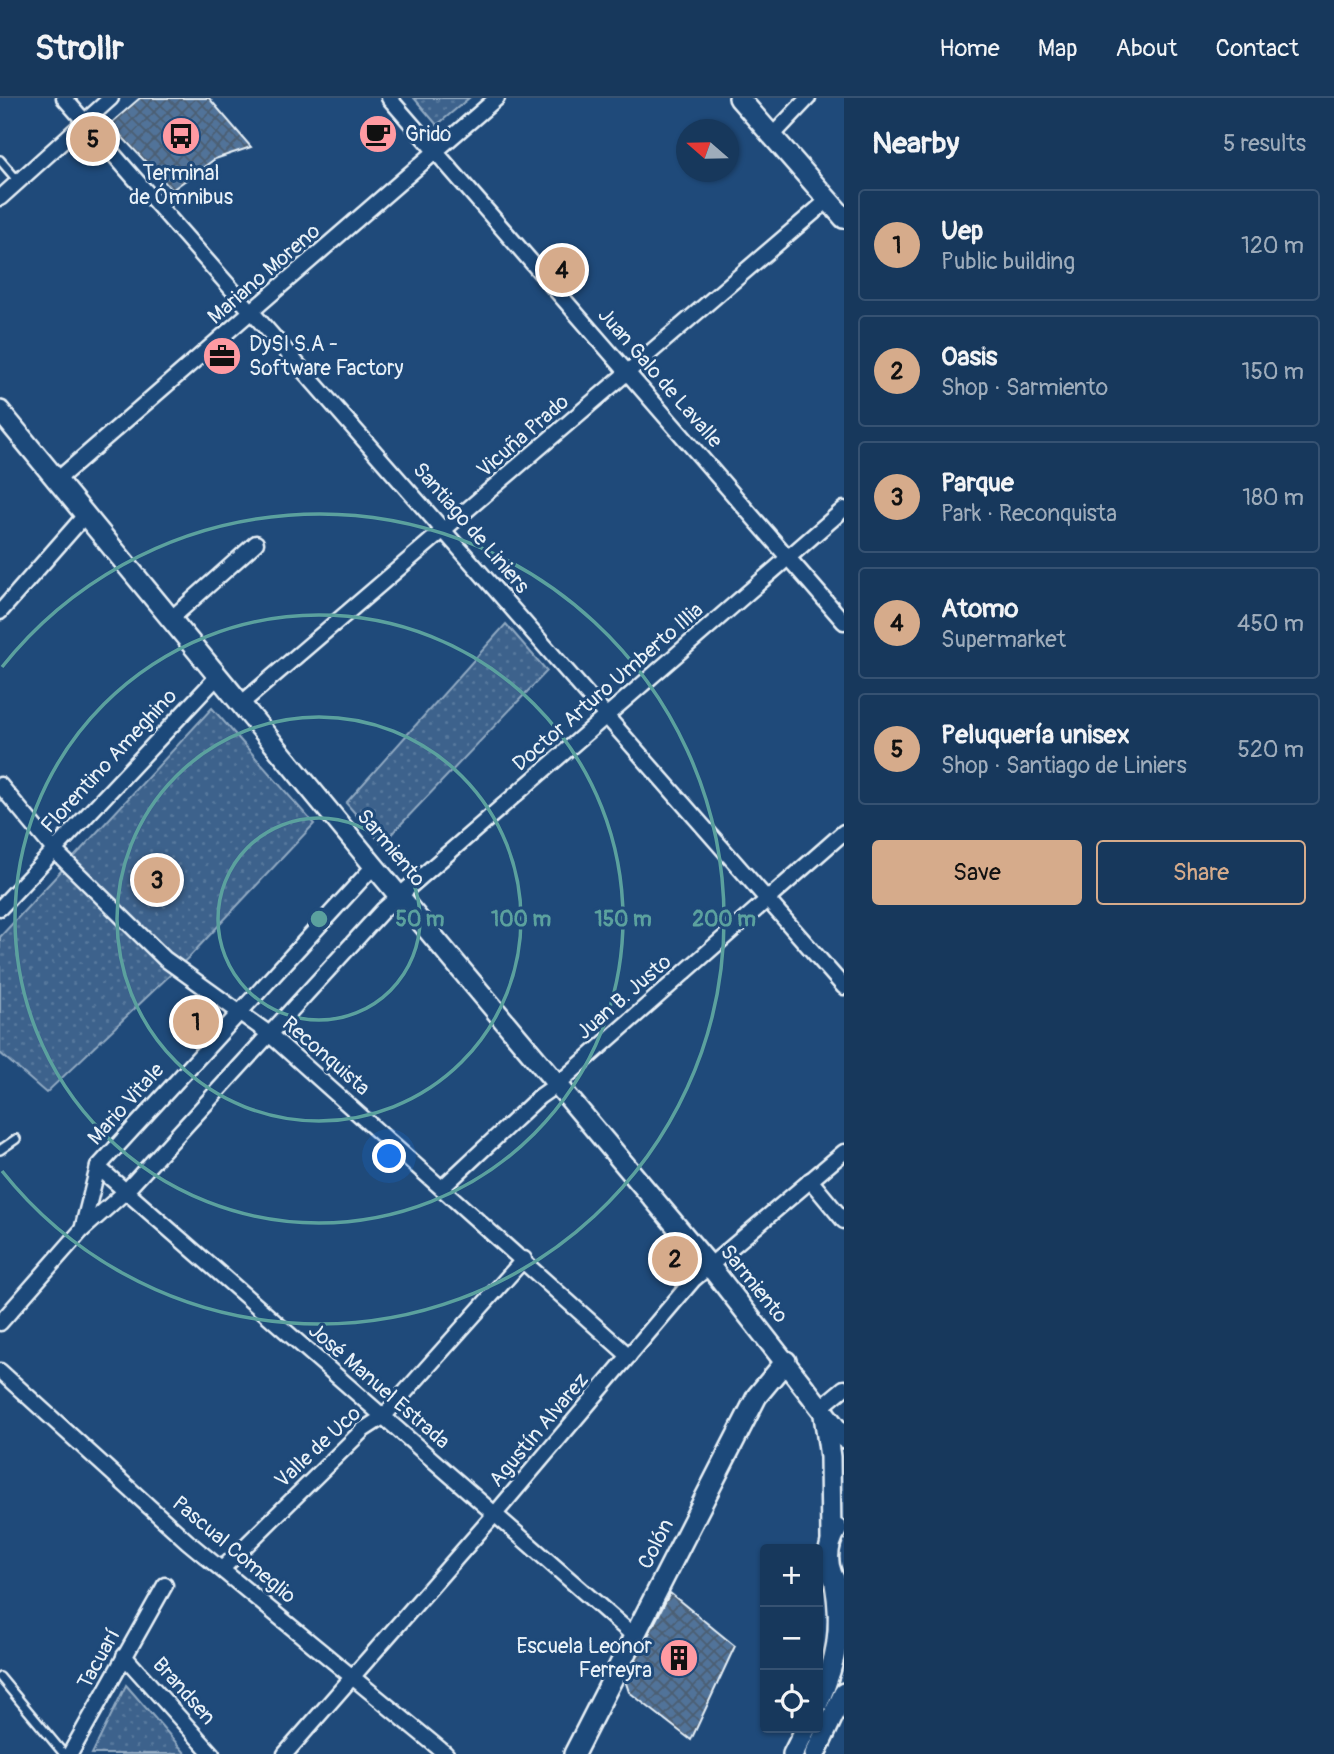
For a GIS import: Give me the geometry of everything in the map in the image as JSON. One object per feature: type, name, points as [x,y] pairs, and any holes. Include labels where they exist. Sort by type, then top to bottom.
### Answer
[{"type":"street","name":"Santiago de Liniers","points":[[64,98],[844,987]]},
{"type":"street","points":[[0,198],[111,98]]},
{"type":"street","name":"Juan Galo de Lavalle","points":[[389,98],[844,622]]},
{"type":"street","name":"Mariano Moreno","points":[[57,480],[497,98]]},
{"type":"street","points":[[739,98],[844,218]]},
{"type":"street","points":[[772,136],[808,98]]},
{"type":"street","name":"Vicuña Prado","points":[[242,703],[446,531],[828,200]]},
{"type":"street","name":"Sarmiento","points":[[0,411],[173,617],[374,866],[559,1083],[709,1265],[844,1438]]},
{"type":"street","name":"Doctor Arturo Umberto Illia","points":[[400,895],[844,509]]},
{"type":"street","points":[[0,612],[86,514]]},
{"type":"street","points":[[173,617],[256,543]]},
{"type":"street","name":"Florentino Ameghino","points":[[0,908],[219,675]]},
{"type":"street","name":"Reconquista","points":[[0,785],[54,850],[165,959],[268,1033],[443,1186],[629,1356]]},
{"type":"street","name":"Juan B. Justo","points":[[443,1186],[539,1097],[559,1083],[844,832]]},
{"type":"street","name":"Mario Vitale","points":[[81,1231],[98,1167],[374,866]]},
{"type":"street","name":"Mario Vitale","points":[[0,1323],[81,1231],[125,1192],[268,1033],[400,895]]},
{"type":"street","name":"Agustín Alvarez","points":[[285,1754],[709,1265],[844,1152]]},
{"type":"street","name":"José Manuel Estrada","points":[[98,1167],[634,1636]]},
{"type":"street","points":[[810,1180],[844,1221]]},
{"type":"street","name":"Valle de Uco","points":[[222,1569],[363,1430],[383,1417],[524,1259]]},
{"type":"street","name":"Colón","points":[[574,1754],[757,1396],[786,1361]]},
{"type":"street","name":"Pascual Comeglio","points":[[0,1371],[222,1569],[446,1754]]},
{"type":"street","points":[[822,1411],[844,1388]]},
{"type":"street","name":"Sarmiento","points":[[822,1411],[830,1457],[829,1569],[840,1588]]},
{"type":"street","points":[[831,1539],[844,1520]]},
{"type":"street","name":"Tacuarí","points":[[70,1754],[165,1585]]},
{"type":"street","points":[[823,1687],[839,1636],[840,1588]]},
{"type":"street","name":"Brandsen","points":[[124,1656],[212,1754]]},
{"type":"street","points":[[815,1754],[844,1693]]},
{"type":"street","points":[[793,1754],[804,1733]]},
{"type":"lane","points":[[0,160],[18,181]]},
{"type":"lane","points":[[0,1150],[16,1139]]},
{"type":"lane","points":[[0,1677],[64,1754]]},
{"type":"shaded area","points":[[414,98],[469,98],[437,125]]},
{"type":"shaded area","points":[[506,624],[547,671],[382,844],[346,803]]},
{"type":"shaded area","points":[[212,708],[314,824],[191,955],[46,1093],[0,1053],[0,937]]},
{"type":"shaded area","points":[[126,1685],[186,1754],[92,1754]]},
{"type":"building","name":"Terminal de Ómnibus","points":[[140,98],[209,98],[251,147],[215,159],[172,190],[110,124]]},
{"type":"building","name":"Escuela Leonor Ferreyra","points":[[670,1593],[735,1646],[691,1740],[629,1692],[625,1680]]},
{"type":"place","name":"Grido","points":[[378,134]]},
{"type":"place","name":"Terminal de Ómnibus","points":[[181,136]]},
{"type":"place","name":"Peluquería unisex","points":[[93,139]]},
{"type":"place","name":"Atomo","points":[[562,270]]},
{"type":"place","name":"DySI S.A - Software Factory","points":[[222,356]]},
{"type":"place","name":"Parque","points":[[157,880]]},
{"type":"place","name":"Uep","points":[[196,1022]]},
{"type":"place","name":"Oasis","points":[[675,1259]]},
{"type":"place","name":"Escuela Leonor Ferreyra","points":[[679,1658]]}]
